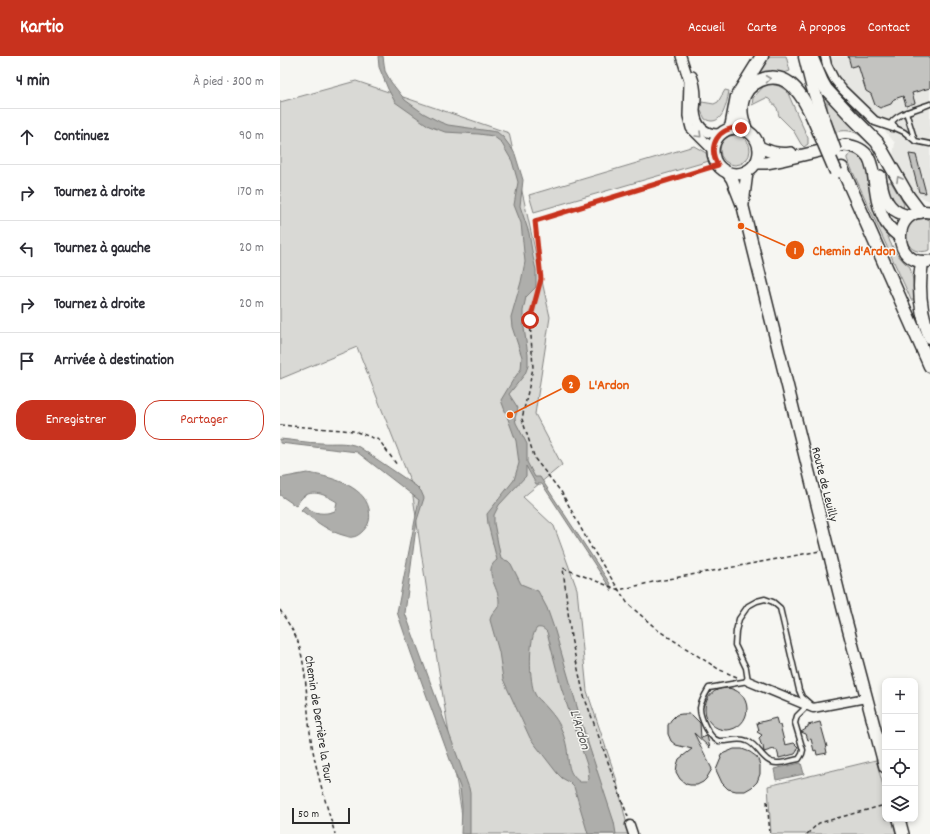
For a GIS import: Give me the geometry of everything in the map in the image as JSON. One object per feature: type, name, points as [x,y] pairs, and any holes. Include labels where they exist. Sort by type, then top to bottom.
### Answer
[{"type":"main road","points":[[726,131],[737,96],[762,56]]},
{"type":"main road","points":[[805,56],[812,85],[817,117],[839,170],[850,186],[930,366]]},
{"type":"main road","points":[[811,56],[826,89],[877,142],[908,196],[920,213]]},
{"type":"main road","points":[[746,130],[742,116],[742,102],[745,95],[751,86],[759,80],[770,77],[788,82],[817,117]]},
{"type":"main road","points":[[736,128],[746,130],[756,139],[759,147],[758,158],[754,167],[747,172],[740,174],[728,173],[722,170],[713,155],[714,144],[717,138],[726,131],[736,128]]},
{"type":"main road","points":[[759,147],[783,155],[810,150],[845,140],[854,140],[865,144],[874,152],[878,161],[882,185],[890,208],[898,213],[920,213]]},
{"type":"main road","points":[[756,163],[774,162],[845,145],[853,146],[862,150],[870,158],[876,195],[884,220],[889,228],[900,237]]},
{"type":"main road","points":[[743,207],[747,172]]},
{"type":"main road","points":[[728,173],[743,207]]},
{"type":"main road","name":"Route de Leuilly","points":[[743,207],[828,549],[882,756]]},
{"type":"main road","points":[[920,213],[904,222],[900,237],[904,251],[909,256],[915,260],[926,262],[920,281],[921,304],[925,324],[930,337]]},
{"type":"main road","points":[[900,822],[903,834]]},
{"type":"street","points":[[825,56],[827,65],[834,79],[843,90],[875,121],[893,126]]},
{"type":"street","points":[[681,58],[690,70],[695,83],[695,113],[699,124],[705,131],[715,134],[726,131]]},
{"type":"street","points":[[681,58],[689,81],[688,116],[691,128],[713,150]]},
{"type":"street","points":[[748,681],[810,706],[866,698]]},
{"type":"street","points":[[630,825],[633,834]]},
{"type":"lane","points":[[930,104],[906,112],[898,116],[891,123],[915,141],[930,144]]},
{"type":"lane","points":[[906,112],[915,141]]},
{"type":"lane","points":[[765,600],[773,602],[780,608],[799,690],[802,698],[810,706],[797,716],[795,723],[803,750],[799,759],[778,764],[772,763],[765,758],[753,744],[747,741],[741,739],[720,741],[716,740],[710,734],[702,717],[700,707],[709,688],[748,681],[746,668],[736,645],[736,632],[739,619],[748,606],[757,601],[765,600]]},
{"type":"path","points":[[718,165],[535,221],[541,279],[530,320],[533,368],[522,419],[535,459],[562,493],[591,547],[628,604],[659,631],[720,670],[748,681]]},
{"type":"path","points":[[280,425],[354,431],[379,440],[397,465]]},
{"type":"path","points":[[630,825],[584,696],[571,638],[563,568],[619,590],[828,549]]},
{"type":"path","name":"Chemin de Derrière la Tour","points":[[280,610],[297,642],[302,660],[306,678],[307,705],[314,756],[320,784],[335,834]]},
{"type":"path","points":[[767,801],[770,834]]},
{"type":"path","points":[[807,834],[819,823],[882,806]]},
{"type":"shaded area","points":[[765,56],[786,56],[790,71],[784,73],[774,72],[753,75]]},
{"type":"shaded area","points":[[829,56],[930,56],[930,201],[918,196],[909,189],[893,155],[895,143],[875,119],[839,81]]},
{"type":"shaded area","points":[[356,81],[509,133],[550,317],[535,414],[562,465],[523,497],[554,526],[577,589],[587,691],[616,778],[629,834],[465,834],[411,483],[357,347],[280,379],[280,102]]},
{"type":"shaded area","points":[[770,84],[779,86],[787,91],[808,138],[808,144],[804,147],[793,130],[779,116],[777,108],[769,99],[766,98],[752,105],[753,98],[764,86]]},
{"type":"shaded area","points":[[725,90],[729,91],[726,105],[722,114],[716,120],[711,121],[705,119],[700,109],[702,102],[714,104],[718,102]]},
{"type":"shaded area","points":[[827,100],[859,129],[874,146],[853,132],[836,132],[827,112]]},
{"type":"shaded area","points":[[735,135],[746,139],[750,150],[746,161],[735,165],[724,161],[720,150],[724,139]]},
{"type":"shaded area","points":[[694,146],[706,153],[709,161],[534,212],[529,195]]},
{"type":"shaded area","points":[[857,152],[868,162],[868,182],[890,242],[896,253],[910,267],[915,300],[911,300],[847,159],[847,157],[852,153]]},
{"type":"shaded area","points":[[888,182],[891,182],[904,204],[903,209],[894,205],[886,187]]},
{"type":"shaded area","points":[[918,218],[930,220],[930,250],[922,252],[915,250],[910,246],[906,235],[907,228]]},
{"type":"shaded area","points":[[876,760],[882,782],[882,822],[893,822],[896,834],[771,834],[768,786]]},
{"type":"water","points":[[378,56],[383,56],[385,71],[391,82],[405,100],[423,113],[448,125],[497,132],[503,137],[515,154],[523,180],[520,206],[529,233],[536,270],[536,287],[526,297],[523,311],[528,366],[525,374],[509,394],[518,408],[515,418],[527,444],[527,462],[535,477],[540,477],[609,582],[612,591],[542,484],[536,484],[526,466],[526,476],[499,505],[494,515],[494,523],[501,559],[508,561],[511,564],[521,584],[538,591],[547,608],[585,734],[614,822],[616,834],[588,834],[574,787],[557,773],[530,738],[503,679],[499,652],[490,620],[498,607],[499,601],[491,574],[493,564],[497,560],[487,514],[514,480],[519,463],[516,441],[501,400],[521,369],[522,357],[512,327],[511,317],[525,262],[521,223],[514,205],[518,182],[512,161],[501,142],[493,136],[445,132],[429,126],[395,102],[379,67]],"holes":[[[537,628],[543,628],[547,632],[561,687],[588,768],[589,779],[586,782],[580,782],[573,775],[569,767],[566,743],[560,726],[552,713],[536,696],[533,688],[530,660],[534,633]]]},
{"type":"water","points":[[280,439],[316,443],[345,443],[354,445],[416,486],[421,491],[424,498],[417,520],[405,613],[469,788],[470,834],[461,834],[462,806],[460,787],[397,612],[419,500],[357,452],[280,443]]},
{"type":"water","points":[[307,473],[335,479],[353,488],[360,494],[366,501],[370,515],[368,524],[361,533],[357,536],[349,537],[334,532],[322,526],[301,510],[305,506],[312,511],[319,513],[335,511],[337,502],[325,496],[317,493],[308,494],[303,497],[296,506],[280,495],[280,478]]},
{"type":"water","points":[[801,763],[804,774],[776,780],[774,769]]},
{"type":"building","points":[[848,56],[930,56],[930,88],[912,93],[915,103],[906,106],[903,96],[894,99],[891,104],[880,108],[875,105],[871,94],[866,91],[858,65],[851,67]]},
{"type":"building","points":[[909,154],[916,155],[926,193],[919,192]]},
{"type":"building","points":[[722,688],[730,688],[738,691],[744,697],[747,709],[744,721],[738,727],[730,730],[722,730],[714,727],[708,721],[705,713],[705,705],[708,697],[714,691]]},
{"type":"building","points":[[676,715],[692,715],[700,723],[701,738],[707,736],[710,748],[694,733],[712,769],[706,779],[697,785],[686,784],[680,779],[676,772],[679,759],[692,749],[676,745],[671,741],[668,734],[668,725],[671,720]]},
{"type":"building","points":[[776,718],[778,725],[780,725],[785,745],[794,743],[798,747],[795,754],[779,758],[777,750],[774,749],[764,752],[759,738],[762,735],[757,732],[759,730],[757,723]]},
{"type":"building","points":[[820,722],[827,747],[827,753],[817,755],[816,750],[814,751],[811,739],[808,740],[806,734],[801,732],[808,727],[808,725]]},
{"type":"building","points":[[734,749],[742,749],[750,752],[757,757],[760,765],[760,774],[757,782],[745,791],[728,789],[722,783],[716,770],[722,754]]},
{"type":"place","name":"Chemin d'Ardon","points":[[741,226]]},
{"type":"place","name":"L'Ardon","points":[[510,415]]},
{"type":"route","points":[[530,320],[541,279],[535,221],[718,165],[713,155],[714,144],[717,138],[725,130],[731,128],[741,128]]}]
